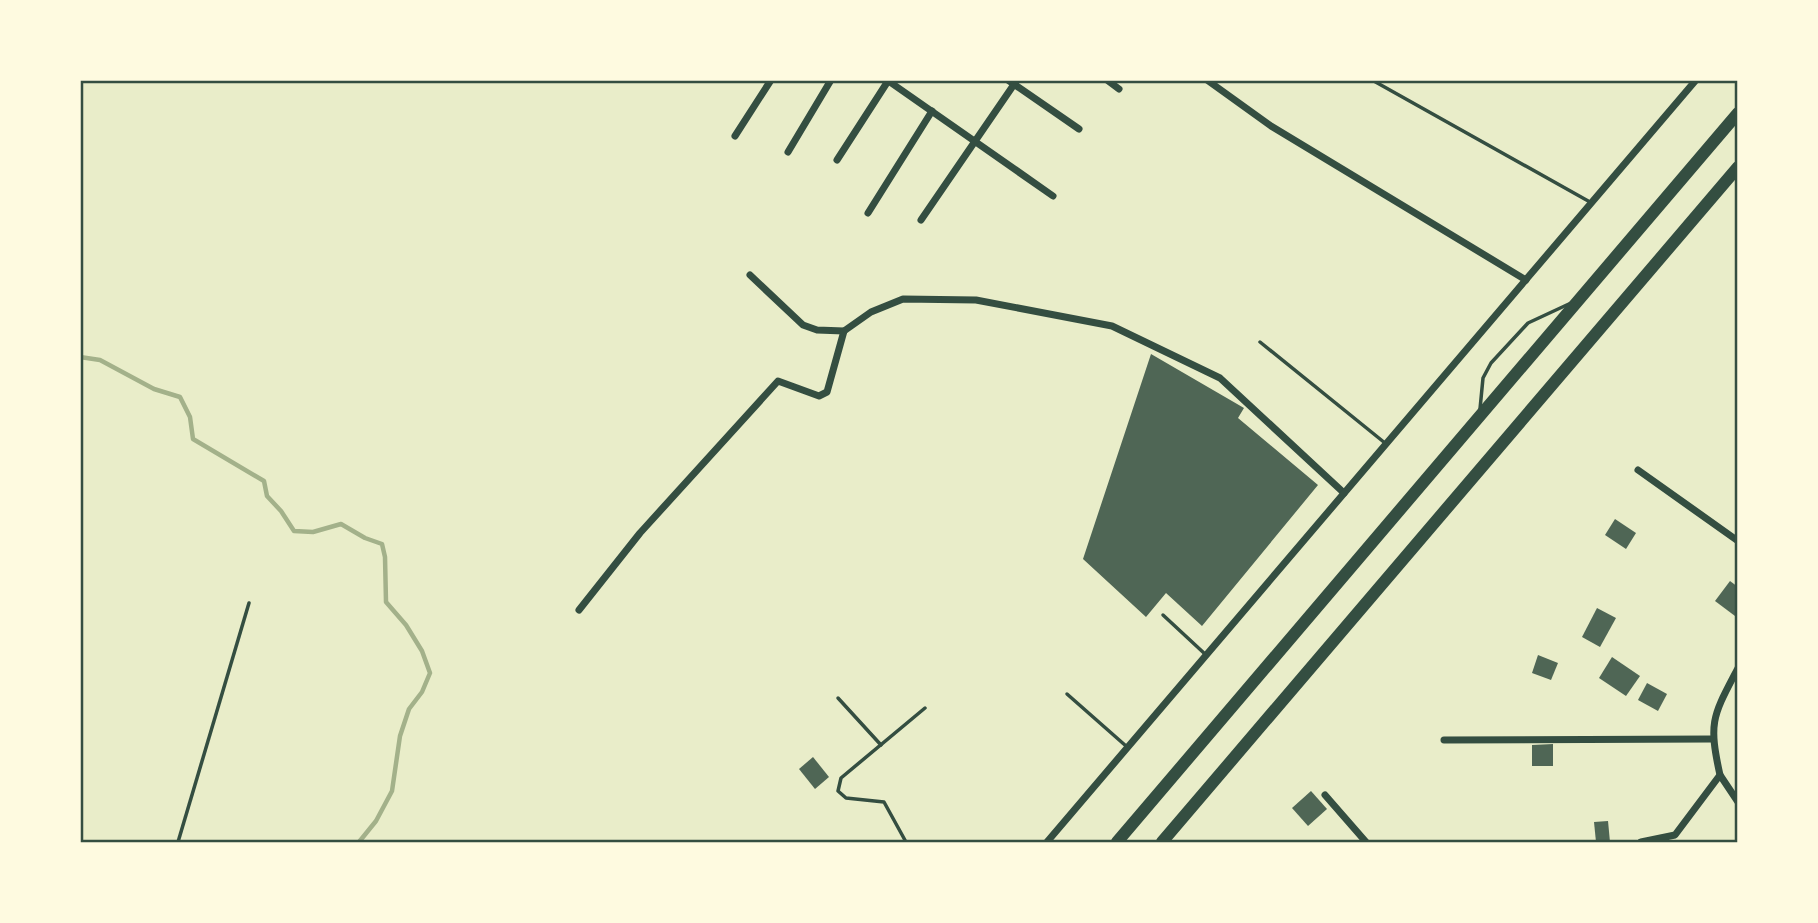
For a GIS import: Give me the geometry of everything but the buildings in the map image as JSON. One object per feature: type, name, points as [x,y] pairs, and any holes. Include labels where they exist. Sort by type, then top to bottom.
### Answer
[{"type":"highway","points":[[1117,842],[1738,113]]},
{"type":"highway","points":[[1162,842],[1738,167]]},
{"type":"street","points":[[735,136],[771,80]]},
{"type":"street","points":[[788,152],[831,80]]},
{"type":"street","points":[[1107,80],[1119,89]]},
{"type":"street","points":[[1207,80],[1271,126],[1526,280]]},
{"type":"street","points":[[1047,842],[1696,80]]},
{"type":"street","points":[[837,160],[888,81],[1053,196]]},
{"type":"street","points":[[921,220],[1013,82],[1079,129]]},
{"type":"street","points":[[868,213],[932,111]]},
{"type":"street","points":[[750,275],[803,325],[817,330],[844,331],[871,312],[903,299],[975,300],[1112,326],[1220,378],[1344,493]]},
{"type":"street","points":[[579,610],[640,533],[778,381],[819,396],[827,392],[844,331]]},
{"type":"street","points":[[1638,470],[1738,541]]},
{"type":"street","points":[[1738,668],[1714,715],[1712,739],[1720,775],[1738,802]]},
{"type":"street","points":[[1444,740],[1712,739]]},
{"type":"street","points":[[1641,842],[1676,839],[1720,775]]},
{"type":"street","points":[[1325,795],[1366,842]]},
{"type":"lane","points":[[1372,80],[1591,204]]},
{"type":"lane","points":[[1479,417],[1483,378],[1491,363],[1528,323],[1579,299]]},
{"type":"lane","points":[[1260,342],[1386,444]]},
{"type":"lane","points":[[178,842],[249,603]]},
{"type":"lane","points":[[1163,615],[1206,655]]},
{"type":"lane","points":[[1067,694],[1128,747]]},
{"type":"lane","points":[[838,698],[881,745]]},
{"type":"lane","points":[[906,842],[884,802],[846,798],[838,791],[841,778],[925,708]]},
{"type":"waterway","points":[[80,357],[100,360],[154,389],[180,397],[190,417],[193,439],[264,481],[267,496],[294,531],[313,532],[341,524],[382,544],[386,602],[406,625],[422,651],[430,673],[422,692],[409,709],[400,736],[392,791],[376,821],[359,842]]}]
